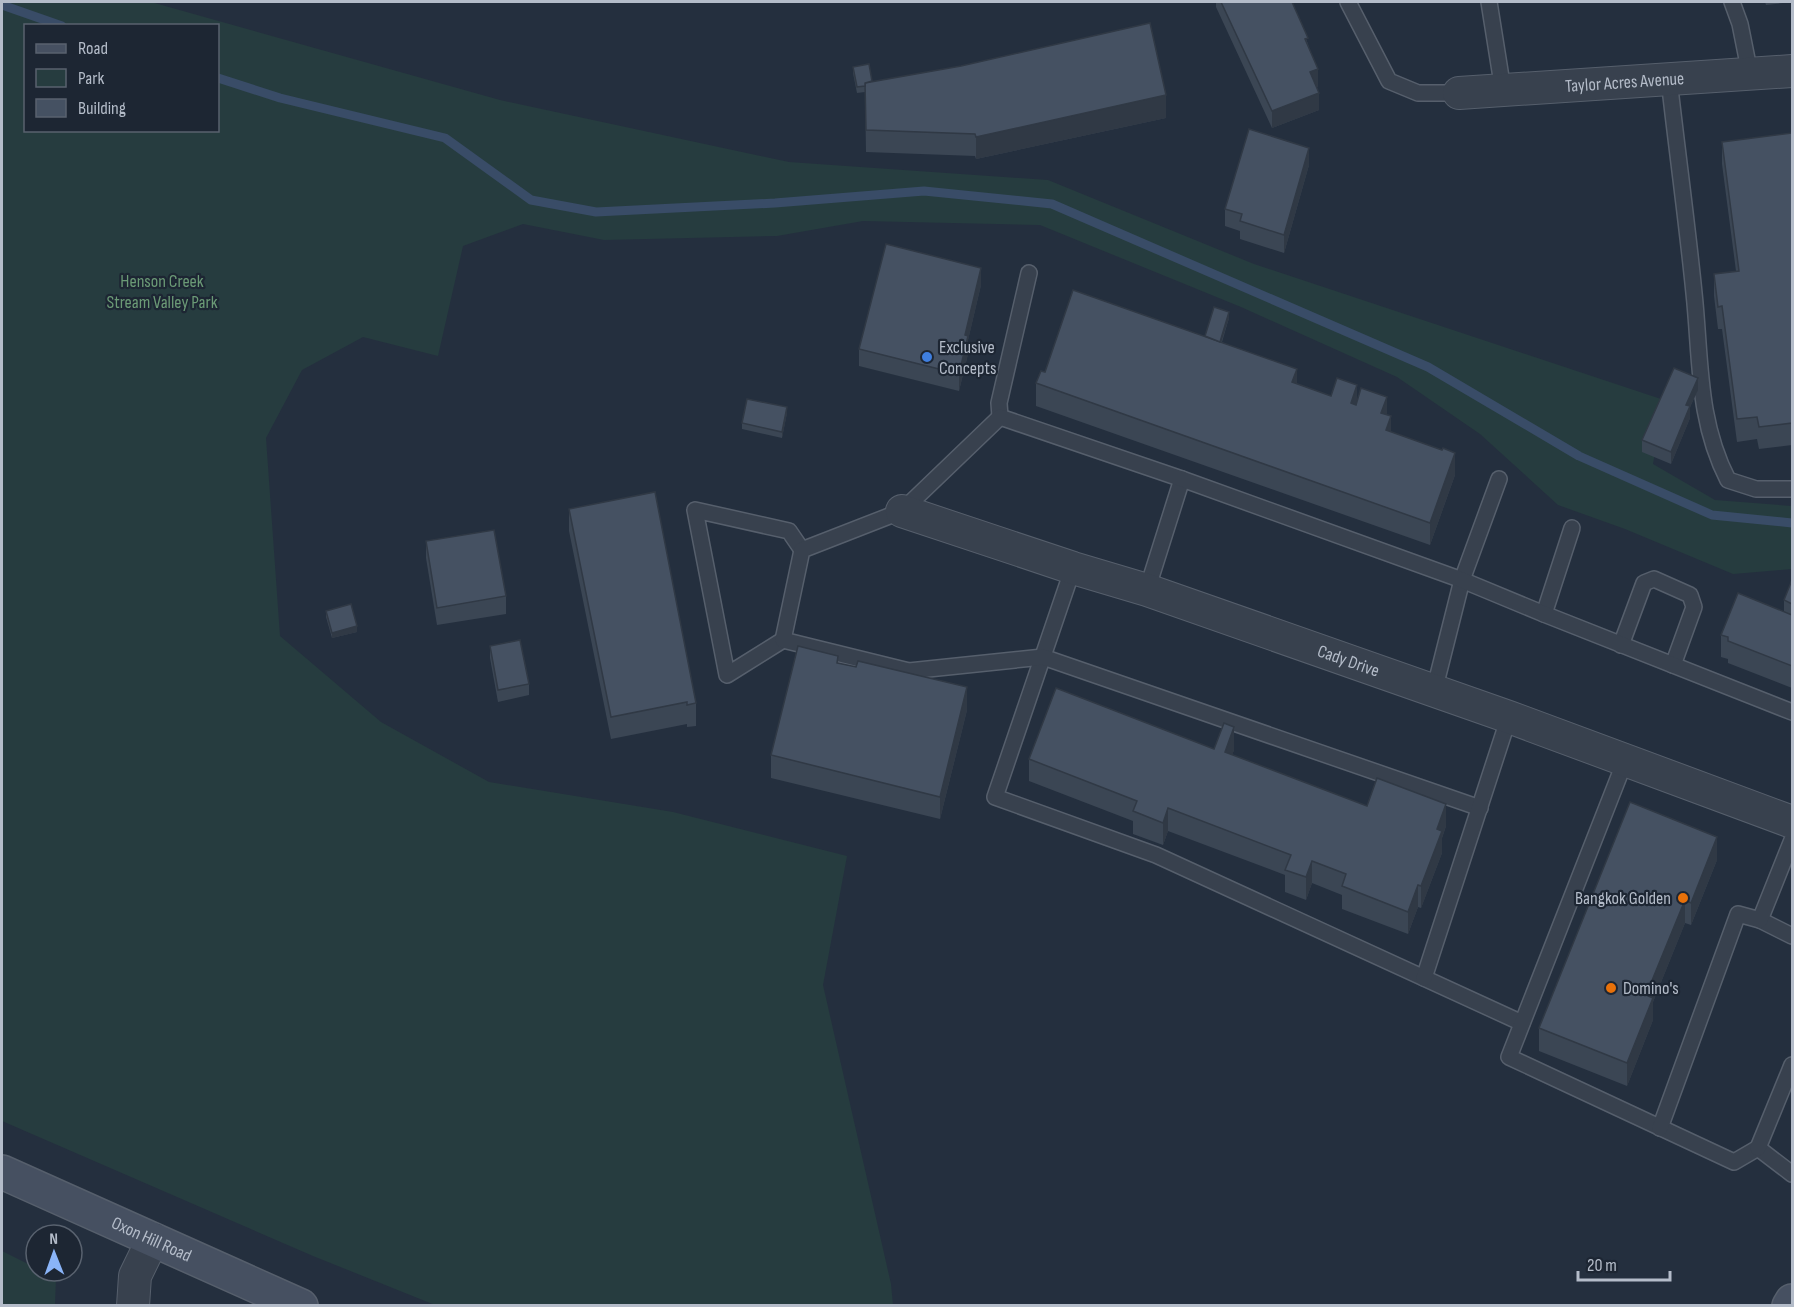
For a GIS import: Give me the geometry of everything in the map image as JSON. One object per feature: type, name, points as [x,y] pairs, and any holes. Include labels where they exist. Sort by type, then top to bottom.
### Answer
[{"type":"main road","name":"Oxon Hill Road","points":[[2,1173],[301,1305]]},
{"type":"main road","points":[[1789,1305],[1792,1301]]},
{"type":"street","name":"Taylor Acres Avenue","points":[[1459,93],[1792,71]]},
{"type":"street","name":"Cady Drive","points":[[902,511],[1073,568],[1148,590],[1509,717],[1792,822]]},
{"type":"street","points":[[133,1305],[135,1276],[153,1239]]},
{"type":"lane","points":[[1348,2],[1389,81],[1418,93],[1459,93]]},
{"type":"lane","points":[[1489,2],[1503,90]]},
{"type":"lane","points":[[1732,2],[1740,24],[1750,74]]},
{"type":"lane","points":[[1669,79],[1694,292],[1704,415],[1716,457],[1728,480],[1756,489],[1792,489]]},
{"type":"lane","points":[[1000,417],[999,403],[1029,273]]},
{"type":"lane","points":[[1000,417],[1182,479],[1462,580],[1792,712]]},
{"type":"lane","points":[[802,550],[902,511],[1000,417]]},
{"type":"lane","points":[[1148,590],[1182,479]]},
{"type":"lane","points":[[1434,691],[1462,580],[1499,479]]},
{"type":"lane","points":[[783,640],[802,550],[789,531],[695,510],[727,675],[783,640],[909,671],[1043,657],[1480,808]]},
{"type":"lane","points":[[1544,614],[1572,528]]},
{"type":"lane","points":[[1073,568],[995,797],[1156,855],[1522,1023]]},
{"type":"lane","points":[[1621,645],[1644,583],[1654,579],[1690,596],[1694,607],[1673,665]]},
{"type":"lane","points":[[1424,978],[1509,717]]},
{"type":"lane","points":[[1625,761],[1509,1057],[1734,1162],[1758,1148],[1792,1065]]},
{"type":"lane","points":[[1760,920],[1792,840]]},
{"type":"lane","points":[[1660,1128],[1738,914],[1760,920],[1792,936]]},
{"type":"lane","points":[[1758,1148],[1792,1174]]},
{"type":"green space","name":"Henson Creek Stream Valley Park","points":[[2,2],[151,2],[500,100],[789,162],[1048,180],[1254,264],[1664,400],[1653,464],[1715,500],[1792,506],[1792,569],[1733,574],[1625,529],[1558,505],[1480,434],[1397,377],[1241,307],[1040,225],[863,221],[777,236],[604,240],[523,224],[463,246],[438,356],[363,337],[302,370],[266,438],[280,636],[381,722],[489,782],[673,812],[847,856],[823,985],[891,1284],[893,1305],[435,1305],[313,1256],[2,1121]]},
{"type":"green space","points":[[2,1251],[24,1262],[24,1283],[56,1283],[55,1305],[2,1305]]},
{"type":"building","points":[[1221,2],[1292,2],[1308,38],[1305,39],[1318,69],[1310,72],[1319,93],[1272,111]]},
{"type":"building","points":[[1150,23],[1166,95],[976,137],[975,134],[866,130],[865,83],[961,66]]},
{"type":"building","points":[[869,64],[872,81],[865,83],[865,86],[857,87],[853,67]]},
{"type":"building","points":[[1249,129],[1309,148],[1284,235],[1240,221],[1242,214],[1225,209]]},
{"type":"building","points":[[1792,133],[1792,423],[1759,427],[1757,417],[1737,419],[1722,306],[1718,307],[1714,274],[1739,271],[1722,142]]},
{"type":"building","points":[[886,244],[981,268],[965,335],[968,336],[959,374],[859,349]]},
{"type":"building","points":[[1073,290],[1297,369],[1292,382],[1331,396],[1337,378],[1357,385],[1351,403],[1356,405],[1361,388],[1387,397],[1381,413],[1391,416],[1386,430],[1455,453],[1430,523],[1036,383],[1041,371],[1045,372]]},
{"type":"building","points":[[1214,307],[1229,312],[1220,342],[1205,336]]},
{"type":"building","points":[[1674,368],[1698,378],[1686,405],[1690,406],[1671,452],[1642,440]]},
{"type":"building","points":[[747,399],[787,407],[782,432],[742,423]]},
{"type":"building","points":[[655,492],[696,703],[687,705],[687,702],[611,717],[569,509]]},
{"type":"building","points":[[494,530],[506,596],[437,608],[426,541]]},
{"type":"building","points":[[1792,580],[1792,604],[1784,600]]},
{"type":"building","points":[[1738,593],[1792,615],[1792,666],[1728,641],[1728,637],[1721,635]]},
{"type":"building","points":[[351,604],[357,626],[332,633],[326,611]]},
{"type":"building","points":[[520,640],[529,684],[498,690],[490,646]]},
{"type":"building","points":[[798,646],[838,656],[837,663],[856,667],[858,661],[967,687],[940,797],[771,755]]},
{"type":"building","points":[[1056,688],[1214,749],[1224,723],[1234,727],[1225,752],[1367,806],[1377,778],[1446,804],[1437,829],[1442,831],[1421,886],[1418,885],[1408,912],[1342,886],[1346,874],[1312,861],[1306,877],[1285,870],[1291,855],[1168,808],[1163,823],[1133,811],[1137,801],[1029,759]]},
{"type":"building","points":[[1630,802],[1717,837],[1691,903],[1685,900],[1646,995],[1653,998],[1627,1063],[1539,1028]]},
{"type":"waterway","points":[[2,5],[56,24]]},
{"type":"waterway","points":[[219,78],[280,98],[445,138],[531,200],[596,212],[775,203],[924,191],[1052,204],[1428,367],[1579,456],[1712,515],[1792,523]]},
{"type":"place","name":"Exclusive Concepts","points":[[927,357]]},
{"type":"place","name":"Bangkok Golden","points":[[1683,898]]},
{"type":"place","name":"Domino's","points":[[1611,988]]}]
